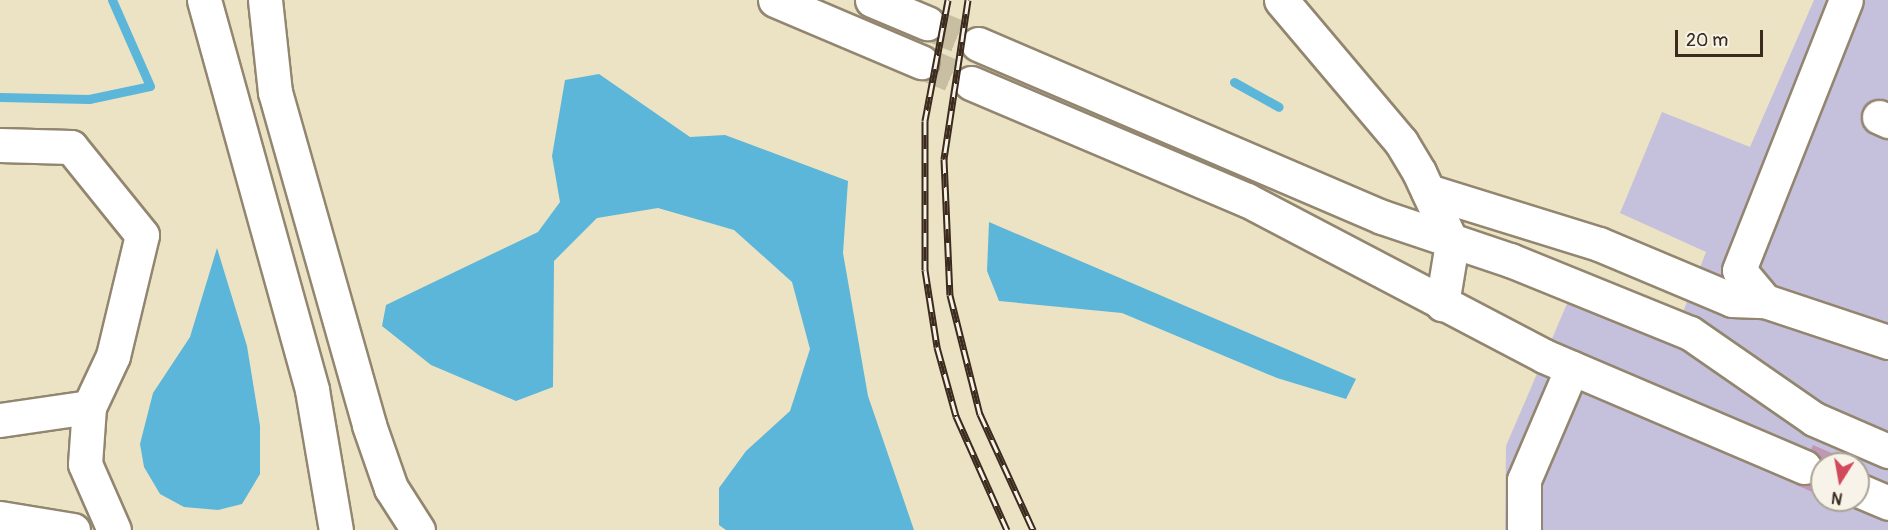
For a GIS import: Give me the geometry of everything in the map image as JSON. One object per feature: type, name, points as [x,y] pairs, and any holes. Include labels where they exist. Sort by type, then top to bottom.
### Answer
[{"type":"street","points":[[204,0],[312,390],[336,530]]},
{"type":"street","points":[[265,0],[275,93],[366,414],[391,488],[418,530]]},
{"type":"street","points":[[775,0],[921,62]]},
{"type":"street","points":[[872,0],[927,24]]},
{"type":"street","points":[[1281,0],[1401,142],[1428,190],[1452,243],[1442,304]]},
{"type":"street","points":[[1765,301],[1739,270],[1846,0]]},
{"type":"street","points":[[978,44],[1452,243],[1574,286],[1690,333],[1814,419],[1888,451]]},
{"type":"street","points":[[971,83],[1247,200],[1442,304],[1558,362],[1804,467]]},
{"type":"street","points":[[0,145],[71,147],[142,235],[113,356],[89,407],[85,464],[114,530]]},
{"type":"street","points":[[1428,190],[1599,244],[1732,300],[1765,301],[1888,342]]},
{"type":"street","points":[[1524,530],[1524,480],[1558,362]]},
{"type":"street","points":[[0,420],[89,407]]},
{"type":"street","points":[[1870,495],[1888,503]]},
{"type":"street","points":[[0,518],[73,530]]},
{"type":"shaded area","points":[[1814,0],[1888,0],[1888,530],[1505,530],[1506,446],[1581,271],[1683,312],[1706,252],[1620,213],[1662,112],[1750,147]]},
{"type":"water","points":[[599,74],[690,137],[725,135],[848,181],[843,253],[868,396],[914,530],[726,530],[719,525],[719,488],[746,451],[790,411],[810,349],[792,282],[734,230],[658,208],[597,218],[554,261],[553,387],[516,401],[431,365],[382,326],[386,305],[538,232],[560,202],[552,156],[565,80]]},
{"type":"water","points":[[989,222],[1356,379],[1346,399],[1277,378],[1122,313],[999,301],[987,271]]},
{"type":"water","points":[[217,248],[247,346],[260,426],[260,474],[242,504],[218,510],[184,507],[160,494],[144,467],[140,444],[153,393],[190,337]]},
{"type":"building","points":[[1813,445],[1829,452],[1810,452]]},
{"type":"building","points":[[1810,452],[1810,491],[1796,485]]},
{"type":"waterway","points":[[0,97],[89,99],[150,86],[112,0]]},
{"type":"waterway","points":[[1234,82],[1279,107]]},
{"type":"tunnel","points":[[927,23],[978,44]]},
{"type":"tunnel","points":[[921,62],[971,83]]},
{"type":"railway","points":[[948,0],[925,121],[925,270],[937,347],[956,416],[1007,530]]},
{"type":"railway","points":[[968,0],[944,159],[950,295],[980,414],[1033,530]]}]
